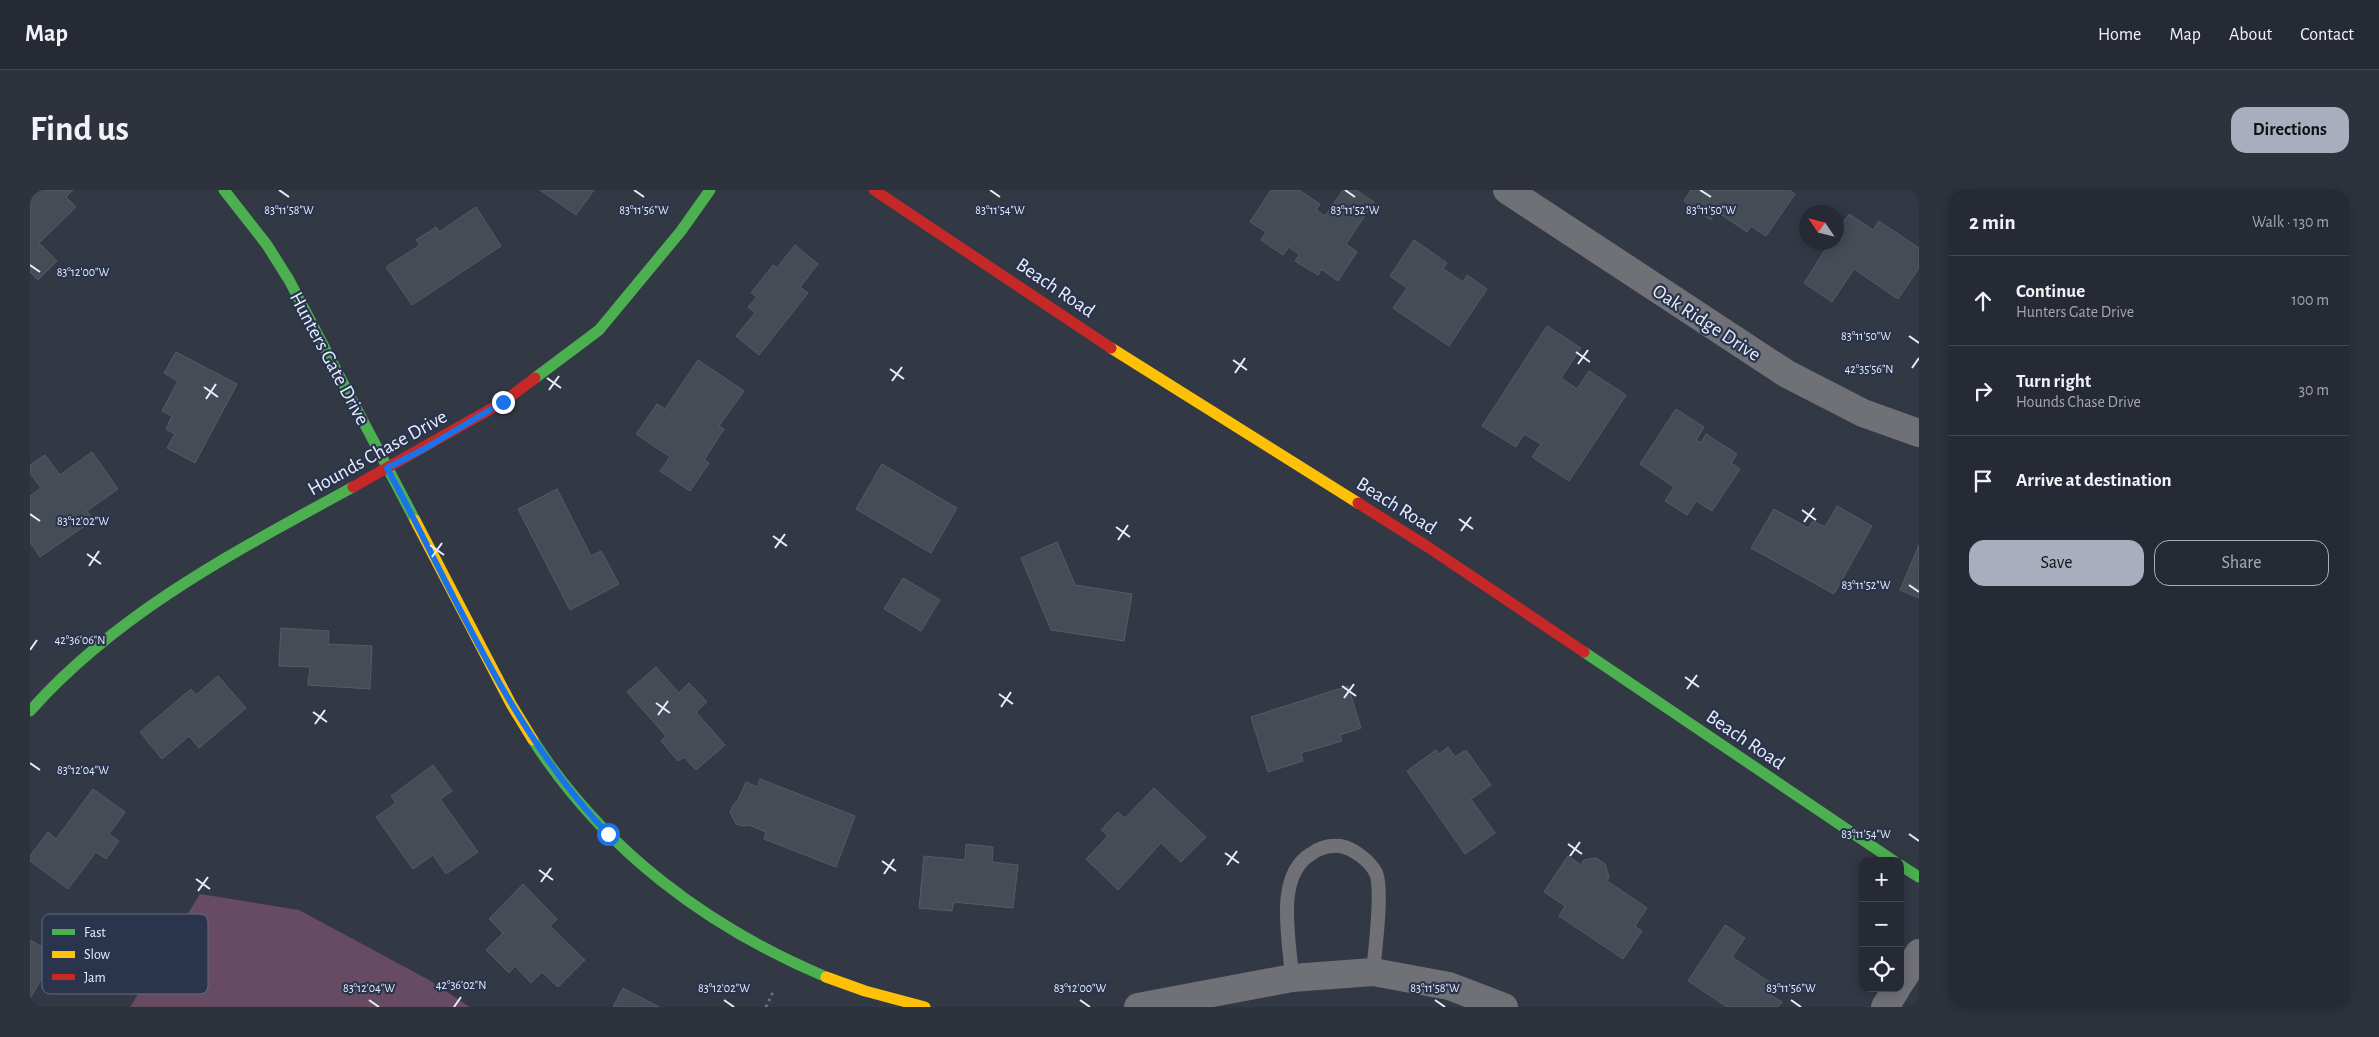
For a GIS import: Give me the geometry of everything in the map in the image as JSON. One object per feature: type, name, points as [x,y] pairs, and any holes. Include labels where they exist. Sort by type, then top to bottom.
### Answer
[{"type":"street","name":"Hunters Gate Drive","points":[[224,190],[267,245],[288,280],[516,712],[535,743],[577,801],[608,834],[650,871],[734,931],[781,956],[829,978],[877,995],[925,1007]]},
{"type":"street","name":"Hounds Chase Drive","points":[[30,711],[54,684],[149,605],[225,557],[424,449],[503,402],[599,330],[681,231],[710,190]]},
{"type":"street","name":"Beach Road","points":[[874,190],[1126,357],[1428,547],[1888,857]]},
{"type":"street","name":"Oak Ridge Drive","points":[[1507,190],[1787,374],[1862,413],[1919,433]]},
{"type":"street","points":[[1904,868],[1919,878]]},
{"type":"street","points":[[1904,977],[1919,953]]},
{"type":"street","points":[[1138,1007],[1292,978],[1373,972],[1449,986],[1504,1007]]},
{"type":"street","points":[[1885,1007],[1894,992]]},
{"type":"lane","points":[[1292,978],[1287,899],[1289,883],[1294,868],[1303,858],[1323,848],[1340,846],[1355,852],[1376,874],[1378,897],[1373,972]]},
{"type":"path","points":[[766,1007],[774,992]]},
{"type":"shaded area","points":[[200,894],[299,910],[429,980],[470,1007],[130,1007],[138,994],[208,994],[208,914],[188,914]]},
{"type":"building","points":[[30,190],[73,190],[66,197],[76,207],[39,243],[57,261],[38,280],[30,272]]},
{"type":"building","points":[[540,190],[594,190],[576,215]]},
{"type":"building","points":[[1271,190],[1299,190],[1320,204],[1316,210],[1325,216],[1343,190],[1356,190],[1374,202],[1346,244],[1357,252],[1338,281],[1321,269],[1318,275],[1295,261],[1299,255],[1289,247],[1283,255],[1261,240],[1266,232],[1250,222]]},
{"type":"building","points":[[1691,190],[1789,190],[1795,194],[1766,236],[1751,226],[1747,232],[1716,211],[1711,220],[1684,201]]},
{"type":"building","points":[[476,207],[501,246],[412,305],[386,267],[420,245],[416,240],[436,227],[439,232]]},
{"type":"building","points":[[1849,214],[1873,230],[1879,221],[1919,248],[1919,268],[1898,299],[1854,269],[1832,302],[1804,283],[1825,250],[1844,250],[1844,221]]},
{"type":"building","points":[[1414,240],[1447,263],[1443,269],[1463,282],[1467,275],[1487,289],[1449,346],[1393,308],[1407,288],[1390,276]]},
{"type":"building","points":[[795,245],[818,264],[800,287],[808,293],[759,355],[736,336],[755,313],[748,307],[757,297],[751,293],[773,265],[777,268]]},
{"type":"building","points":[[1547,326],[1581,348],[1561,378],[1577,389],[1589,371],[1626,395],[1569,481],[1532,457],[1541,444],[1524,434],[1516,447],[1482,426]]},
{"type":"building","points":[[176,352],[237,384],[195,463],[167,448],[175,434],[166,429],[172,416],[162,411],[178,381],[164,373]]},
{"type":"building","points":[[698,360],[744,391],[719,426],[724,429],[704,460],[709,463],[690,491],[660,471],[670,457],[636,434],[657,404],[665,409]]},
{"type":"building","points":[[1676,409],[1704,427],[1696,440],[1701,443],[1706,434],[1737,454],[1731,463],[1740,469],[1712,511],[1696,501],[1687,515],[1665,501],[1674,487],[1640,464]]},
{"type":"building","points":[[92,452],[118,489],[87,511],[93,520],[40,557],[30,542],[30,496],[41,488],[30,473],[30,465],[45,455],[60,475]]},
{"type":"building","points":[[882,464],[957,508],[931,553],[856,509]]},
{"type":"building","points":[[557,489],[591,556],[601,551],[619,584],[570,610],[518,509]]},
{"type":"building","points":[[1837,506],[1872,526],[1834,594],[1751,548],[1774,509],[1808,528],[1813,521],[1825,527]]},
{"type":"building","points":[[1057,542],[1075,585],[1132,594],[1124,641],[1051,630],[1021,558]]},
{"type":"building","points":[[1919,545],[1919,598],[1900,590]]},
{"type":"building","points":[[903,578],[940,600],[921,631],[884,609]]},
{"type":"building","points":[[281,628],[329,631],[328,644],[372,646],[370,689],[308,685],[310,667],[279,666]]},
{"type":"building","points":[[656,667],[679,693],[689,683],[707,702],[696,712],[725,745],[696,770],[684,757],[678,761],[661,741],[666,736],[627,692]]},
{"type":"building","points":[[218,676],[246,708],[199,748],[189,736],[162,759],[140,732],[191,689],[196,695]]},
{"type":"building","points":[[1348,686],[1361,728],[1340,735],[1342,741],[1301,753],[1303,761],[1268,772],[1251,717]]},
{"type":"building","points":[[1448,747],[1455,757],[1466,750],[1491,785],[1471,799],[1495,833],[1465,854],[1407,771],[1436,750],[1439,754]]},
{"type":"building","points":[[433,765],[452,791],[440,799],[478,852],[446,874],[433,855],[413,869],[376,817],[396,803],[391,796]]},
{"type":"building","points":[[760,779],[855,816],[836,867],[764,839],[766,832],[749,825],[736,824],[730,812],[733,805],[738,800],[746,782],[757,787]]},
{"type":"building","points":[[1154,788],[1206,837],[1181,862],[1161,843],[1118,890],[1086,859],[1108,836],[1101,830],[1118,812],[1125,818]]},
{"type":"building","points":[[93,789],[125,812],[109,834],[119,841],[106,859],[96,852],[68,889],[30,861],[30,856],[48,832],[56,839]]},
{"type":"building","points":[[966,844],[993,847],[992,862],[1018,865],[1013,908],[954,902],[952,911],[919,908],[924,856],[965,860]]},
{"type":"building","points":[[1568,856],[1581,865],[1584,860],[1596,858],[1605,864],[1609,877],[1607,881],[1647,908],[1635,926],[1642,931],[1623,959],[1559,916],[1565,906],[1544,892]]},
{"type":"building","points":[[523,884],[557,919],[550,926],[585,960],[558,987],[542,972],[531,983],[515,966],[509,973],[486,950],[503,933],[489,919]]},
{"type":"building","points":[[1725,925],[1745,938],[1732,957],[1771,983],[1766,992],[1782,1002],[1778,1007],[1727,1007],[1688,981]]},
{"type":"building","points":[[30,940],[42,947],[42,977],[30,999]]},
{"type":"building","points":[[623,988],[659,1007],[613,1007]]},
{"type":"traffic: fast","points":[[224,190],[267,245],[289,280],[415,520]]},
{"type":"traffic: fast","points":[[535,378],[599,330],[681,231],[710,190]]},
{"type":"traffic: fast","points":[[30,711],[65,675],[141,613],[224,559],[353,487]]},
{"type":"traffic: fast","points":[[1584,652],[1888,857]]},
{"type":"traffic: fast","points":[[533,740],[561,779],[592,816],[625,850],[661,881],[699,909],[740,934],[782,957],[826,977]]},
{"type":"traffic: fast","points":[[1904,868],[1919,877]]},
{"type":"traffic: slow","points":[[1111,348],[1358,503]]},
{"type":"traffic: slow","points":[[415,520],[511,704],[533,740]]},
{"type":"traffic: slow","points":[[826,977],[865,991],[925,1007]]},
{"type":"traffic: jam","points":[[874,190],[1111,348]]},
{"type":"traffic: jam","points":[[353,487],[503,402],[535,378]]},
{"type":"traffic: jam","points":[[1358,503],[1428,547],[1584,652]]},
{"type":"route","points":[[503,402],[424,449],[387,468],[511,704],[535,743],[577,801],[608,834]]}]
